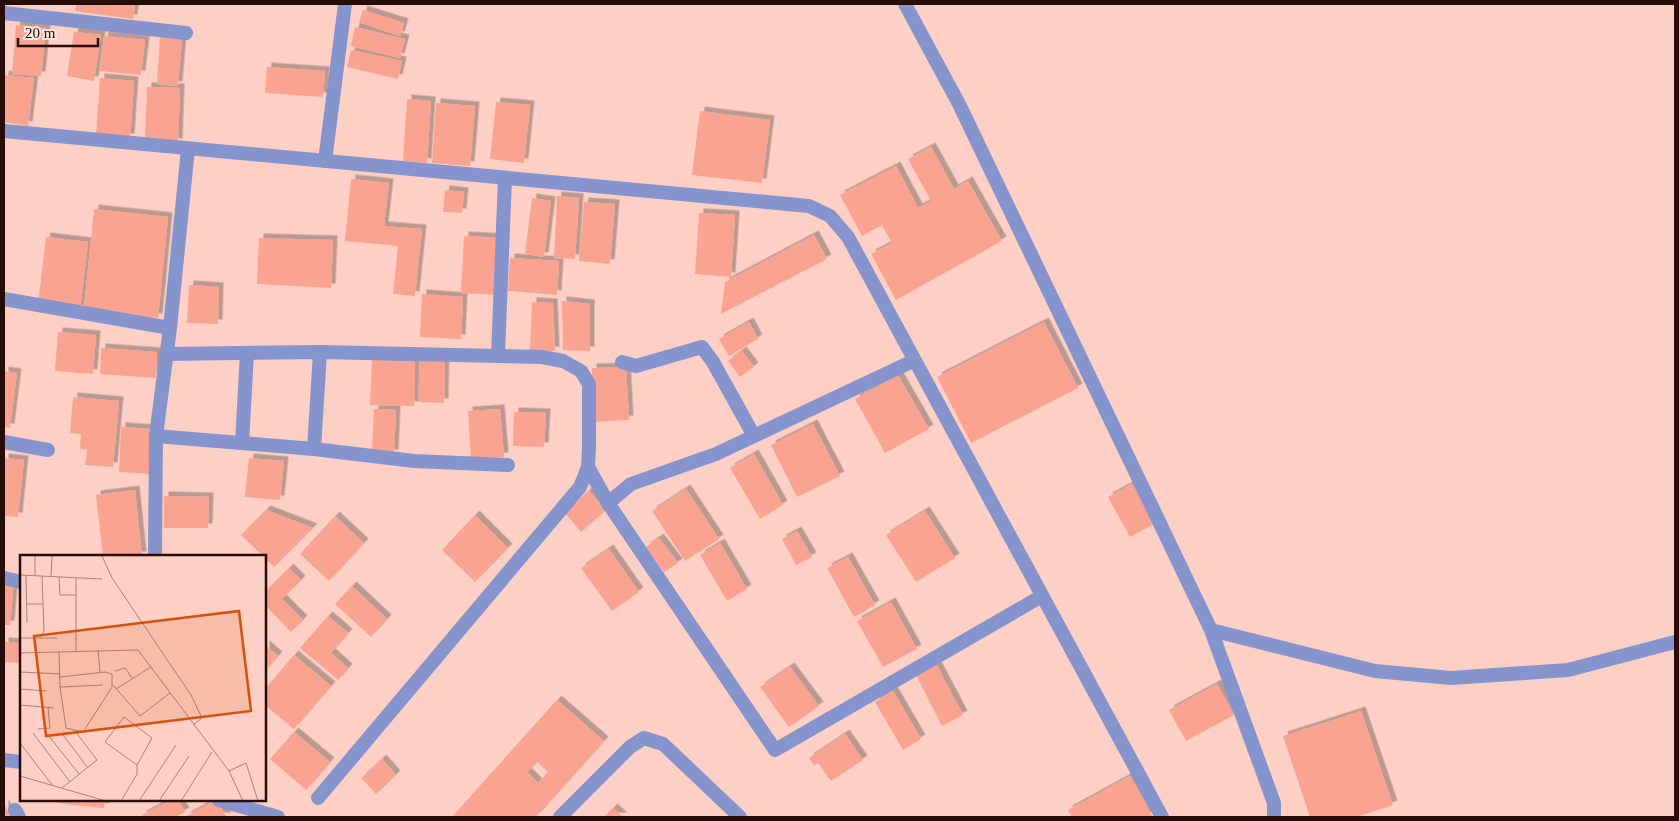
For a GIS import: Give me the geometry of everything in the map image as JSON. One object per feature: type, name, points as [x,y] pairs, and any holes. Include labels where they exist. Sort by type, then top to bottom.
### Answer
[{"type":"street","points":[[52,18],[54,4]]},
{"type":"street","points":[[325,161],[345,4]]},
{"type":"street","points":[[905,4],[963,113],[1211,630],[1274,803],[1274,817]]},
{"type":"street","points":[[4,13],[186,33]]},
{"type":"street","points":[[4,131],[809,206],[830,216],[848,237],[913,361],[1162,817]]},
{"type":"street","points":[[155,555],[156,436],[170,328],[188,149]]},
{"type":"street","points":[[498,356],[505,178]]},
{"type":"street","points":[[4,299],[170,328]]},
{"type":"street","points":[[622,362],[636,366],[702,347],[713,362],[754,436]]},
{"type":"street","points":[[166,354],[320,352],[556,359],[581,371],[589,384],[588,467],[580,487],[318,798]]},
{"type":"street","points":[[314,449],[320,352]]},
{"type":"street","points":[[242,443],[247,353]]},
{"type":"street","points":[[608,502],[631,484],[716,454],[913,361]]},
{"type":"street","points":[[156,436],[314,449],[414,461],[508,465]]},
{"type":"street","points":[[4,442],[48,450]]},
{"type":"street","points":[[588,467],[608,502],[775,750],[1042,596]]},
{"type":"street","points":[[4,578],[20,582]]},
{"type":"street","points":[[1211,630],[1375,671],[1451,678],[1568,670],[1675,642]]},
{"type":"street","points":[[560,817],[630,747],[644,738],[664,744],[740,817]]},
{"type":"street","points":[[4,760],[20,762]]},
{"type":"street","points":[[221,801],[244,812],[278,817]]},
{"type":"building","points":[[76,4],[135,4],[133,19],[75,11]]},
{"type":"building","points":[[363,10],[404,23],[400,36],[359,22]]},
{"type":"building","points":[[16,25],[46,28],[41,76],[12,74]]},
{"type":"building","points":[[355,27],[405,39],[400,58],[351,46]]},
{"type":"building","points":[[74,32],[101,35],[94,81],[67,76]]},
{"type":"building","points":[[104,36],[145,40],[141,75],[100,71]]},
{"type":"building","points":[[160,37],[182,39],[178,86],[157,84]]},
{"type":"building","points":[[351,50],[402,61],[398,79],[347,67]]},
{"type":"building","points":[[267,67],[325,71],[323,97],[265,93]]},
{"type":"building","points":[[4,75],[34,78],[28,126],[4,122]]},
{"type":"building","points":[[100,78],[134,81],[130,138],[96,136]]},
{"type":"building","points":[[147,87],[180,88],[178,143],[145,141]]},
{"type":"building","points":[[407,99],[431,101],[427,163],[403,161]]},
{"type":"building","points":[[496,102],[530,105],[524,163],[490,159]]},
{"type":"building","points":[[436,103],[475,106],[470,166],[432,163]]},
{"type":"building","points":[[700,111],[770,120],[762,183],[692,175]]},
{"type":"building","points":[[931,147],[954,189],[968,181],[1002,241],[896,300],[871,254],[892,243],[882,225],[862,236],[840,195],[896,166],[918,208],[931,201],[908,159]]},
{"type":"building","points":[[351,179],[389,183],[384,226],[422,229],[415,296],[393,294],[398,246],[345,241]]},
{"type":"building","points":[[445,190],[464,192],[462,213],[443,212]]},
{"type":"building","points":[[557,196],[579,198],[575,259],[554,258]]},
{"type":"building","points":[[532,198],[551,201],[544,257],[525,254]]},
{"type":"building","points":[[584,202],[615,204],[610,264],[579,261]]},
{"type":"building","points":[[94,209],[168,217],[158,318],[84,310]]},
{"type":"building","points":[[699,213],[735,215],[731,277],[695,274]]},
{"type":"building","points":[[814,235],[827,259],[721,314],[725,282]]},
{"type":"building","points":[[464,236],[502,238],[498,295],[461,293]]},
{"type":"building","points":[[46,237],[88,242],[80,310],[38,305]]},
{"type":"building","points":[[259,238],[333,240],[331,288],[257,284]]},
{"type":"building","points":[[510,258],[559,261],[557,295],[508,291]]},
{"type":"building","points":[[189,285],[219,287],[218,324],[187,323]]},
{"type":"building","points":[[422,294],[463,297],[461,339],[420,337]]},
{"type":"building","points":[[562,301],[590,304],[590,351],[563,350]]},
{"type":"building","points":[[532,302],[553,303],[555,351],[530,351]]},
{"type":"building","points":[[749,322],[758,339],[729,356],[719,339]]},
{"type":"building","points":[[1044,322],[1078,388],[971,443],[937,377]]},
{"type":"building","points":[[58,332],[96,335],[93,374],[55,371]]},
{"type":"building","points":[[101,348],[157,352],[156,378],[100,374]]},
{"type":"building","points":[[742,351],[754,367],[740,377],[728,361]]},
{"type":"building","points":[[419,356],[445,356],[444,403],[419,402]]},
{"type":"building","points":[[372,360],[415,362],[414,406],[370,405]]},
{"type":"building","points":[[626,367],[629,420],[594,422],[592,368]]},
{"type":"building","points":[[4,371],[17,373],[10,428],[4,427]]},
{"type":"building","points":[[898,375],[929,429],[885,453],[855,399]]},
{"type":"building","points":[[73,397],[119,401],[113,467],[85,465],[87,450],[80,449],[81,434],[70,433]]},
{"type":"building","points":[[374,409],[396,410],[394,454],[372,453]]},
{"type":"building","points":[[500,409],[504,457],[471,459],[468,411]]},
{"type":"building","points":[[514,412],[546,413],[544,447],[513,446]]},
{"type":"building","points":[[813,424],[840,476],[797,497],[771,445]]},
{"type":"building","points":[[121,427],[154,429],[152,474],[119,472]]},
{"type":"building","points":[[754,454],[783,505],[760,519],[730,468]]},
{"type":"building","points":[[4,458],[24,460],[18,517],[4,516]]},
{"type":"building","points":[[249,458],[284,461],[280,500],[245,497]]},
{"type":"building","points":[[1132,484],[1154,524],[1130,537],[1108,497]]},
{"type":"building","points":[[686,489],[719,539],[685,561],[652,511]]},
{"type":"building","points":[[135,490],[142,555],[103,555],[96,495]]},
{"type":"building","points":[[589,491],[606,510],[581,532],[565,513]]},
{"type":"building","points":[[164,496],[209,497],[208,528],[164,528]]},
{"type":"building","points":[[266,510],[313,528],[274,567],[266,559],[266,555],[262,555],[241,535]]},
{"type":"building","points":[[925,511],[955,558],[916,582],[886,535]]},
{"type":"building","points":[[475,515],[508,548],[475,582],[442,550]]},
{"type":"building","points":[[335,516],[364,543],[329,581],[300,554]]},
{"type":"building","points":[[797,531],[812,557],[796,565],[782,539]]},
{"type":"building","points":[[659,538],[678,563],[664,572],[646,547]]},
{"type":"building","points":[[720,543],[747,589],[727,601],[700,555]]},
{"type":"building","points":[[609,549],[639,592],[612,611],[581,568]]},
{"type":"building","points":[[848,557],[875,605],[854,617],[827,568]]},
{"type":"building","points":[[289,568],[301,580],[282,599],[303,620],[291,632],[266,606],[266,591]]},
{"type":"building","points":[[4,578],[14,579],[10,625],[4,625]]},
{"type":"building","points":[[352,586],[387,619],[371,637],[335,604]]},
{"type":"building","points":[[891,602],[917,649],[883,667],[857,621]]},
{"type":"building","points":[[328,616],[348,633],[331,653],[348,668],[338,680],[300,648]]},
{"type":"building","points":[[4,642],[20,643],[20,663],[4,662]]},
{"type":"building","points":[[266,646],[278,656],[266,670]]},
{"type":"building","points":[[294,655],[331,686],[294,729],[266,706],[266,688]]},
{"type":"building","points":[[935,662],[963,715],[942,726],[915,673]]},
{"type":"building","points":[[790,667],[819,706],[789,727],[760,687]]},
{"type":"building","points":[[1217,684],[1234,715],[1186,741],[1169,710]]},
{"type":"building","points":[[893,691],[921,739],[903,750],[875,702]]},
{"type":"building","points":[[557,700],[604,741],[536,817],[452,817]],"holes":[[[537,762],[548,772],[538,783],[527,772]]]},
{"type":"building","points":[[1361,711],[1393,805],[1356,817],[1310,817],[1283,736]]},
{"type":"building","points":[[294,732],[330,762],[306,790],[270,759]]},
{"type":"building","points":[[845,734],[863,760],[831,781],[818,763],[814,766],[809,758]]},
{"type":"building","points":[[382,759],[396,775],[376,794],[361,778]]},
{"type":"building","points":[[1130,776],[1153,817],[1072,817],[1068,810]]},
{"type":"building","points":[[58,801],[105,801],[104,808],[57,803]]},
{"type":"building","points":[[169,801],[179,801],[185,812],[175,817],[144,817],[142,815]]},
{"type":"building","points":[[213,801],[217,801],[227,817],[185,817]]},
{"type":"building","points":[[4,803],[11,817],[4,817]]},
{"type":"building","points":[[613,808],[623,817],[604,817]]}]
